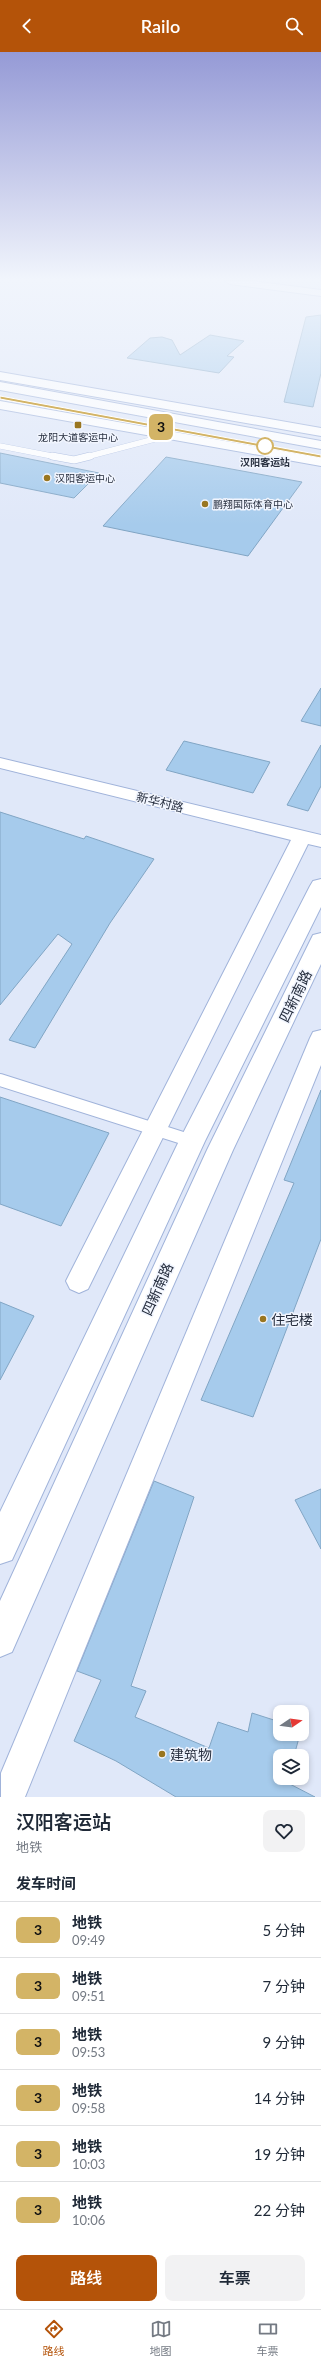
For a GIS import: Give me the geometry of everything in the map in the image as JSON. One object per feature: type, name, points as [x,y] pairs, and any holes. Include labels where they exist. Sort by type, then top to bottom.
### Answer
[{"type":"main road","points":[[0,376],[321,432]]},
{"type":"main road","points":[[0,380],[83,401],[321,454]]},
{"type":"main road","points":[[0,386],[83,401]]},
{"type":"main road","points":[[0,396],[226,433],[321,445]]},
{"type":"main road","points":[[0,405],[321,462]]},
{"type":"main road","name":"四新南路","points":[[0,1548],[192,1141],[321,886]]},
{"type":"main road","name":"四新南路","points":[[0,1640],[220,1150],[321,942]]},
{"type":"street","name":"新华村路","points":[[0,764],[311,839]]},
{"type":"street","points":[[79,1281],[155,1129],[311,839]]},
{"type":"street","points":[[13,1785],[321,1038]]},
{"type":"lane","points":[[0,446],[74,460],[170,435]]},
{"type":"lane","points":[[0,1080],[192,1141]]},
{"type":"building","points":[[154,362],[229,362],[219,373]]},
{"type":"building","points":[[294,362],[321,362],[321,373],[313,407],[284,402]]},
{"type":"building","name":"汉阳客运中心","points":[[0,453],[99,473],[74,498],[0,483]]},
{"type":"building","name":"鹏翔国际体育中心","points":[[166,457],[302,482],[248,556],[103,526]]},
{"type":"building","points":[[321,688],[321,726],[301,721]]},
{"type":"building","points":[[184,741],[270,762],[253,793],[166,770]]},
{"type":"building","points":[[321,745],[321,786],[308,811],[287,805]]},
{"type":"building","points":[[0,812],[84,839],[86,836],[154,859],[110,923],[35,1048],[9,1040],[72,944],[58,934],[0,1005]]},
{"type":"building","name":"住宅楼","points":[[321,1090],[321,1239],[253,1417],[201,1400],[294,1183],[284,1180]]},
{"type":"building","points":[[0,1097],[109,1133],[61,1226],[0,1204]]},
{"type":"building","points":[[0,1302],[34,1316],[0,1380]]},
{"type":"building","points":[[154,1481],[194,1497],[131,1686],[146,1691],[135,1717],[209,1748],[218,1722],[248,1732],[252,1713],[273,1720],[273,1741],[298,1741],[296,1749],[273,1749],[273,1785],[292,1785],[315,1797],[176,1797],[116,1761],[74,1741],[101,1680],[77,1671]]},
{"type":"building","points":[[321,1489],[321,1549],[295,1500]]},
{"type":"metro line","name":"3","points":[[0,398],[321,457]]},
{"type":"place","name":"龙阳大道客运中心","points":[[78,425]]},
{"type":"place","name":"汉阳客运站","points":[[265,446]]},
{"type":"place","name":"汉阳客运中心","points":[[47,478]]},
{"type":"place","name":"鹏翔国际体育中心","points":[[205,504]]},
{"type":"place","name":"住宅楼","points":[[263,1319]]},
{"type":"place","name":"建筑物","points":[[162,1754]]}]
